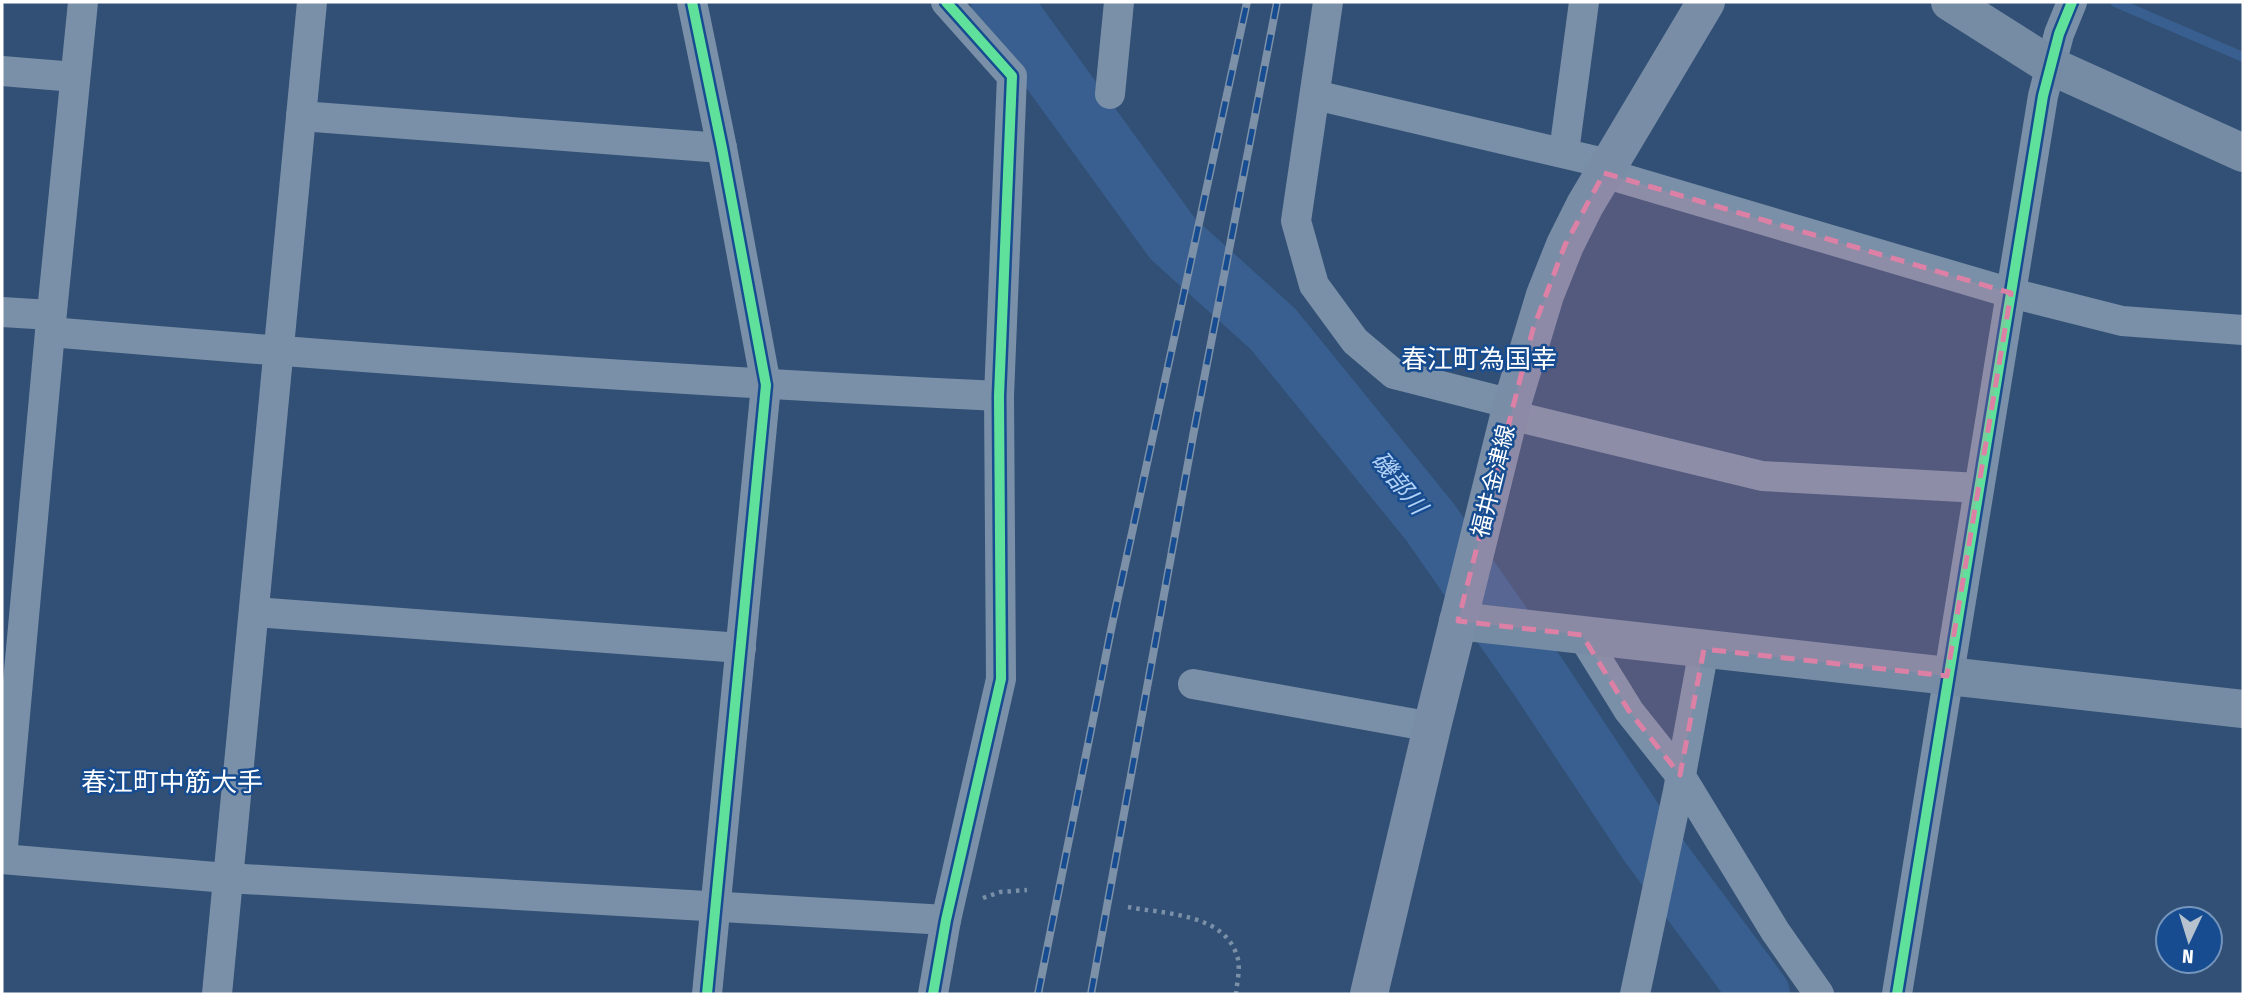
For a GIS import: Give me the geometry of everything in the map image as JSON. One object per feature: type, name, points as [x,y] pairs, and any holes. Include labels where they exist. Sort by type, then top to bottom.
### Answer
[{"type":"main road","name":"福井金津線","points":[[1369,994],[1487,504],[1545,295],[1565,245],[1606,168],[1706,2]]},
{"type":"street","points":[[83,2],[50,324],[2,858],[227,878],[946,920]]},
{"type":"street","points":[[216,994],[312,2]]},
{"type":"street","points":[[692,2],[766,385],[707,994]]},
{"type":"street","points":[[933,994],[946,920],[1000,679],[999,396],[1012,76],[946,2]]},
{"type":"street","points":[[1110,94],[1119,2]]},
{"type":"street","points":[[1328,2],[1296,221],[1314,285],[1355,341],[1394,374],[1511,410],[1762,476],[1979,488]]},
{"type":"street","points":[[1564,152],[1584,2]]},
{"type":"street","points":[[1950,2],[2051,66],[2243,153]]},
{"type":"street","points":[[1897,994],[2043,96],[2059,34],[2072,2]]},
{"type":"street","points":[[2,71],[75,77]]},
{"type":"street","points":[[1315,95],[1564,152],[1606,168],[2011,293],[2122,321],[2243,330]]},
{"type":"street","points":[[301,116],[722,148]]},
{"type":"street","points":[[2,312],[50,324],[279,352],[766,385],[999,396]]},
{"type":"street","points":[[254,612],[741,648]]},
{"type":"street","points":[[1458,621],[2243,709]]},
{"type":"street","points":[[1576,634],[1819,994]]},
{"type":"street","points":[[1635,994],[1704,649]]},
{"type":"street","points":[[1193,684],[1432,727]]},
{"type":"path","points":[[1128,907],[1204,922],[1223,932],[1237,954],[1239,965],[1236,994]]},
{"type":"highlighted area","points":[[1604,173],[2011,293],[1947,676],[1704,649],[1680,775],[1629,711],[1582,635],[1458,621],[1533,329],[1565,245]]},
{"type":"waterway","name":"磯部川","points":[[1001,2],[1173,239],[1273,329],[1430,522],[1539,678],[1649,844],[1760,994]]},
{"type":"waterway","points":[[2115,2],[2243,57]]},
{"type":"railway","points":[[1038,994],[1112,625],[1247,2]]},
{"type":"railway","points":[[1091,994],[1193,436],[1277,2]]},
{"type":"cycle path","points":[[692,2],[766,385],[707,994]]},
{"type":"cycle path","points":[[933,994],[946,920],[1001,679],[999,396],[1012,76],[946,2]]},
{"type":"cycle path","points":[[1897,994],[2043,96],[2059,34],[2072,2]]},
{"type":"district","name":"春江町為国幸","points":[[1479,359]]},
{"type":"district","name":"春江町中筋大手","points":[[172,782]]}]
